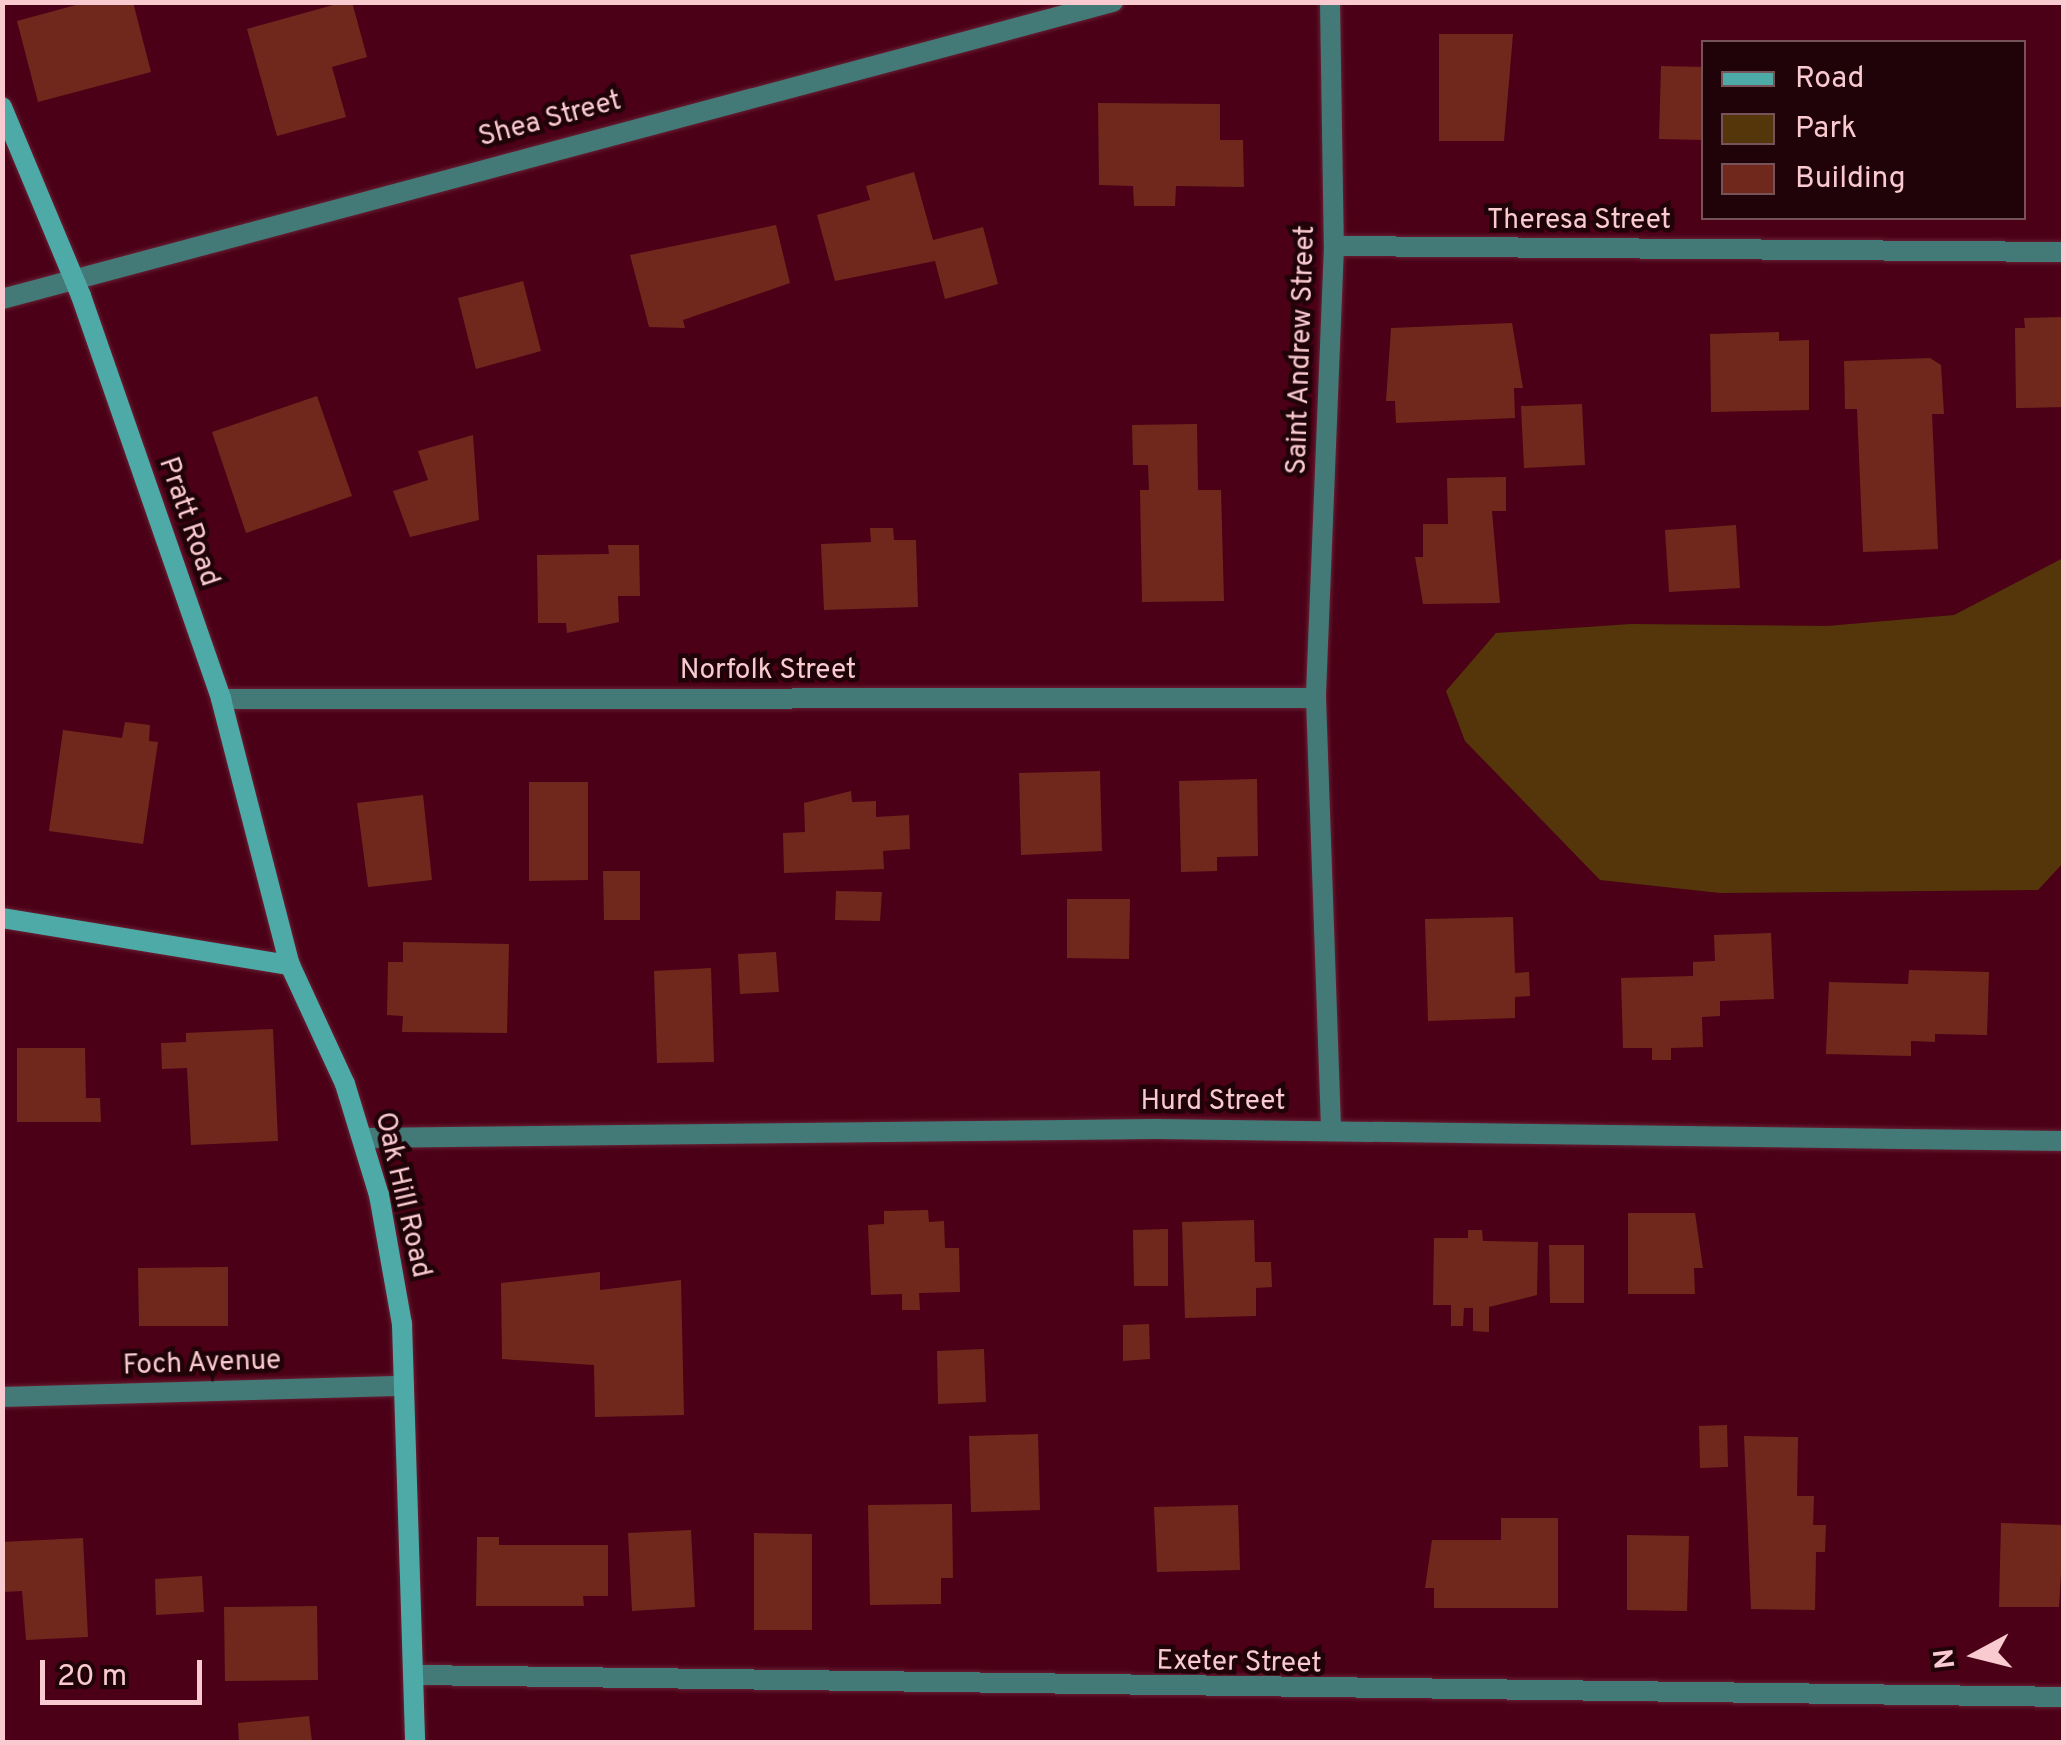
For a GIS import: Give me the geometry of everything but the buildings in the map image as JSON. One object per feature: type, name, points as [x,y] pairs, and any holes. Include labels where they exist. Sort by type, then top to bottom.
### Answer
[{"type":"street","name":"Shea Street","points":[[2,298],[1113,2]]},
{"type":"street","name":"Saint Andrew Street","points":[[1330,2],[1334,246],[1316,698],[1330,1130]]},
{"type":"street","name":"Pratt Road","points":[[2,107],[73,277],[220,698],[290,965]]},
{"type":"street","name":"Theresa Street","points":[[1334,246],[2064,252]]},
{"type":"street","name":"Norfolk Street","points":[[220,698],[1316,698]]},
{"type":"street","points":[[2,918],[290,965]]},
{"type":"street","name":"Oak Hill Road","points":[[290,965],[363,1138],[399,1309],[415,1742]]},
{"type":"street","name":"Hurd Street","points":[[363,1138],[1330,1130],[2064,1141]]},
{"type":"street","name":"Foch Avenue","points":[[2,1397],[404,1386]]},
{"type":"street","name":"Exeter Street","points":[[414,1675],[2064,1697]]},
{"type":"green space","points":[[2063,558],[2063,863],[2038,890],[1720,893],[1600,880],[1465,741],[1446,691],[1496,633],[1631,624],[1827,626],[1954,615]]}]
